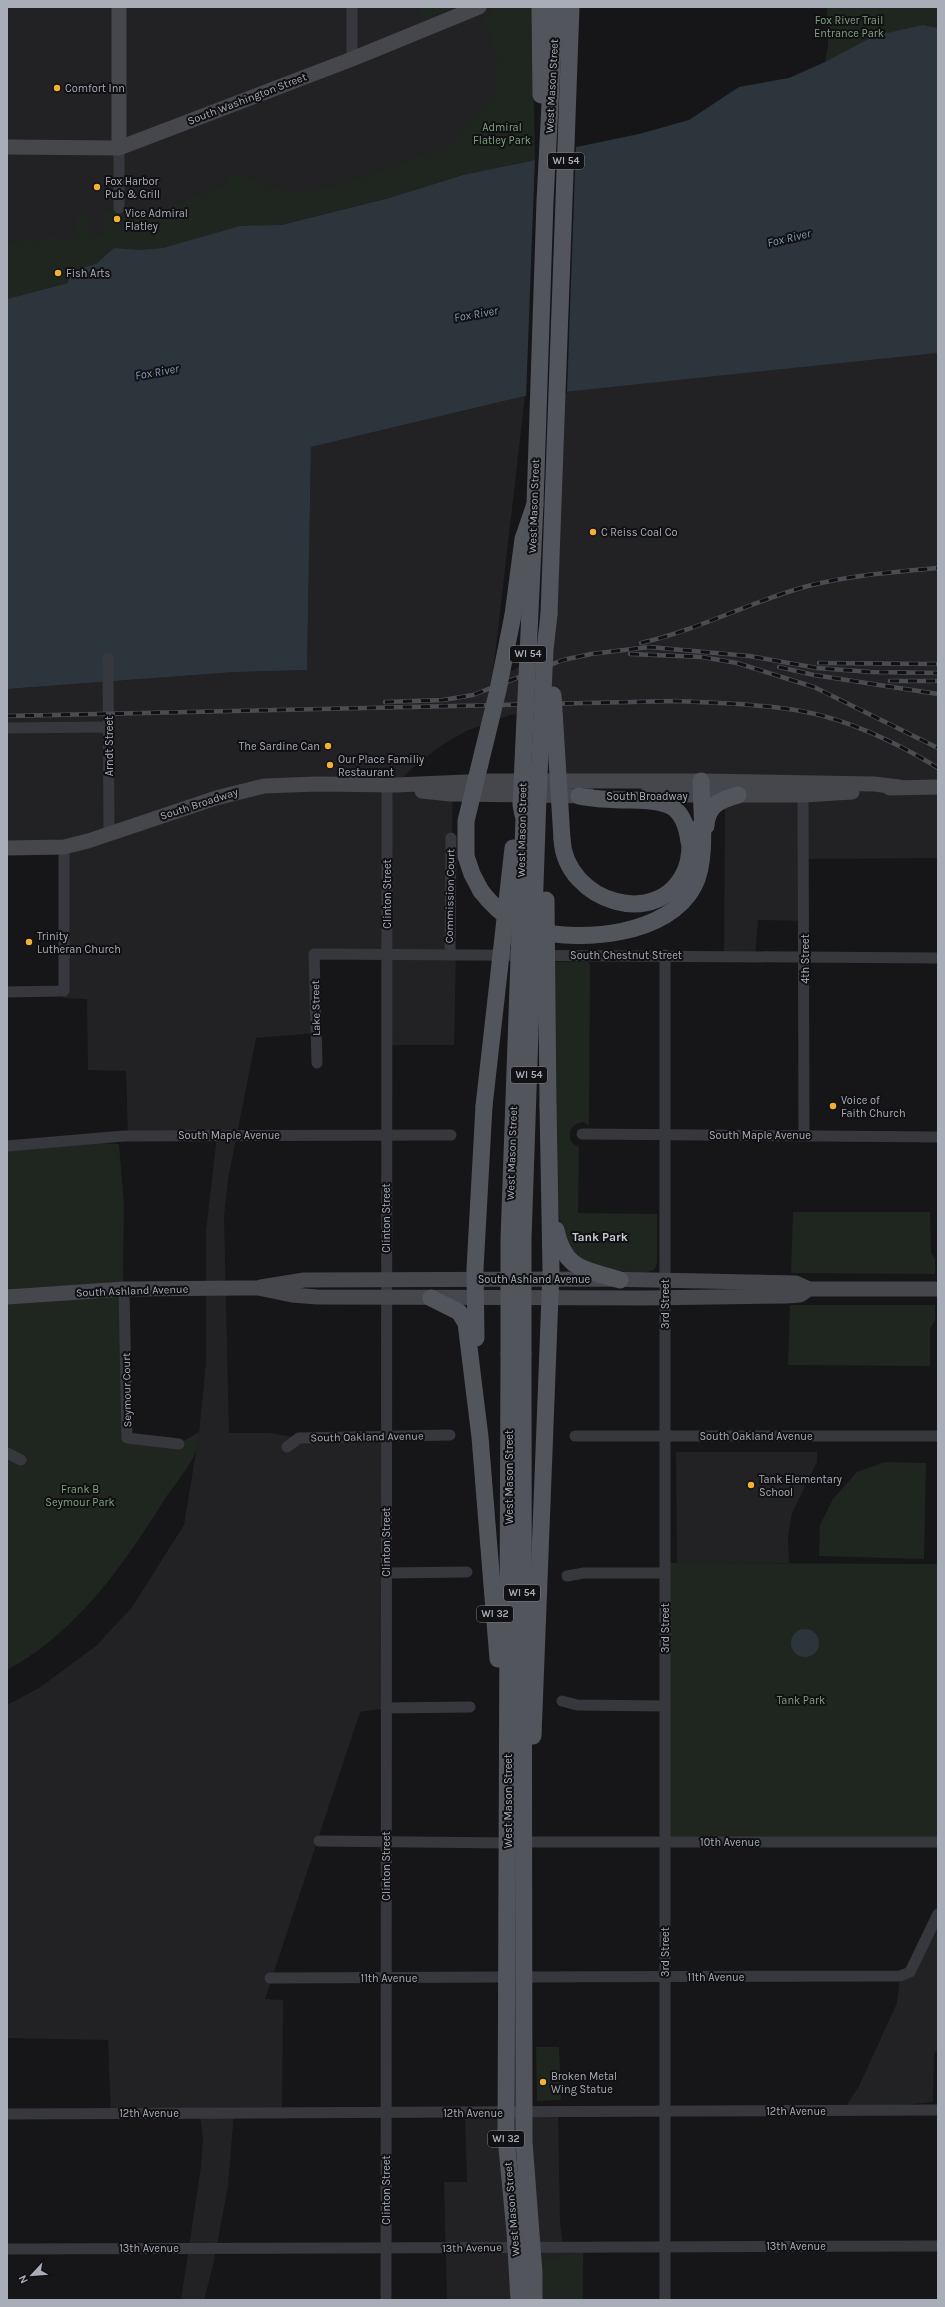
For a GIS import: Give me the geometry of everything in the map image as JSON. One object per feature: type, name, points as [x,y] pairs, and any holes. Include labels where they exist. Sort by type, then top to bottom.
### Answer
[{"type":"main road","points":[[540,7],[541,150],[545,201]]},
{"type":"main road","name":"West Mason Street","points":[[516,1354],[509,1239],[524,819],[521,805],[535,504],[545,201],[556,7]]},
{"type":"main road","name":"West Mason Street","points":[[519,2300],[524,2248],[524,2113],[515,1977],[516,1354],[523,1239],[538,797],[545,650],[549,614],[571,7]]},
{"type":"main road","points":[[570,50],[580,7]]},
{"type":"main road","points":[[535,504],[523,539],[512,621],[500,683],[466,821],[466,856],[472,874],[481,891],[501,913],[535,930],[576,935],[616,932],[650,923],[676,907],[694,887],[696,856],[696,788]]},
{"type":"main road","points":[[549,614],[562,846],[567,862],[581,883],[593,892],[613,902],[647,902],[665,894],[684,874],[696,856],[706,849],[706,823],[710,809],[717,802],[738,795]]},
{"type":"main road","points":[[579,796],[601,800],[655,800],[668,804],[677,810],[684,820],[696,856]]},
{"type":"main road","points":[[538,797],[544,840],[551,1208],[550,1280]]},
{"type":"main road","points":[[475,1298],[484,1106],[515,821],[521,805]]},
{"type":"main road","points":[[551,1208],[558,1243],[565,1257],[583,1269],[620,1280]]},
{"type":"main road","name":"WI 32","points":[[515,1836],[530,1807],[539,1618],[550,1280]]},
{"type":"main road","points":[[431,1298],[459,1312],[466,1323],[476,1402]]},
{"type":"main road","name":"WI 32","points":[[475,1298],[476,1402],[498,1652],[501,1787],[515,1836]]},
{"type":"main road","name":"West Mason Street","points":[[515,1977],[506,2113],[507,2151],[534,2300]]},
{"type":"street","points":[[119,7],[119,208]]},
{"type":"street","points":[[352,7],[352,59]]},
{"type":"street","name":"South Washington Street","points":[[7,147],[119,148],[352,59],[479,7]]},
{"type":"street","name":"Arndt Street","points":[[108,658],[109,834]]},
{"type":"street","points":[[7,728],[109,727]]},
{"type":"street","name":"South Broadway","points":[[7,848],[64,847],[109,834],[245,789],[287,784],[391,785],[489,781],[696,788],[938,787]]},
{"type":"street","name":"South Broadway","points":[[391,785],[436,793],[579,796],[696,788],[738,795],[803,788]]},
{"type":"street","name":"Clinton Street","points":[[386,2300],[386,954],[391,785]]},
{"type":"street","name":"4th Street","points":[[803,788],[805,957],[804,1135]]},
{"type":"street","name":"Commission Court","points":[[450,954],[451,838]]},
{"type":"street","points":[[7,992],[64,991],[64,847]]},
{"type":"street","name":"South Chestnut Street","points":[[314,954],[665,955],[938,958]]},
{"type":"street","name":"Lake Street","points":[[314,954],[317,1062]]},
{"type":"street","name":"3rd Street","points":[[665,955],[665,2300]]},
{"type":"street","name":"South Maple Avenue","points":[[582,1134],[938,1137]]},
{"type":"street","name":"South Maple Avenue","points":[[7,1146],[124,1136],[451,1135]]},
{"type":"street","name":"South Ashland Avenue","points":[[7,1297],[124,1290],[258,1288],[299,1280],[386,1279],[665,1280],[796,1283],[809,1289],[938,1289]]},
{"type":"street","name":"South Ashland Avenue","points":[[258,1288],[300,1296],[386,1298],[795,1296],[809,1289]]},
{"type":"street","name":"Seymour Court","points":[[124,1290],[127,1438],[179,1444]]},
{"type":"street","name":"South Oakland Avenue","points":[[287,1447],[299,1438],[450,1435]]},
{"type":"street","name":"South Oakland Avenue","points":[[575,1436],[938,1436]]},
{"type":"street","points":[[7,1453],[21,1460]]},
{"type":"street","points":[[386,1574],[467,1572]]},
{"type":"street","points":[[567,1576],[584,1573],[665,1573]]},
{"type":"street","points":[[562,1701],[577,1705],[665,1706]]},
{"type":"street","points":[[386,1708],[470,1707]]},
{"type":"street","name":"10th Avenue","points":[[319,1841],[386,1841],[515,1836],[665,1841],[938,1842]]},
{"type":"street","name":"11th Avenue","points":[[270,1978],[900,1976],[910,1972],[938,1914]]},
{"type":"street","name":"12th Avenue","points":[[7,2114],[386,2112],[524,2113],[938,2110]]},
{"type":"street","name":"13th Avenue","points":[[7,2249],[938,2246]]},
{"type":"shaded area","points":[[7,7],[529,7],[531,161],[463,175],[7,299]]},
{"type":"shaded area","points":[[938,353],[938,858],[804,859],[805,921],[758,920],[755,956],[724,956],[725,804],[727,786],[569,785],[555,735],[554,710],[510,715],[466,731],[439,747],[411,769],[396,785],[453,785],[450,943],[456,954],[454,1045],[386,1045],[387,954],[314,955],[316,1033],[256,1038],[228,1179],[224,1217],[229,1433],[270,1433],[299,1438],[386,1436],[386,1708],[360,1712],[265,1999],[283,2000],[282,2113],[234,2113],[228,2186],[213,2266],[204,2300],[181,2300],[201,2167],[203,2139],[200,2113],[111,2114],[108,2040],[7,2038],[7,1705],[39,1688],[96,1646],[132,1607],[184,1525],[199,1433],[206,1363],[206,1231],[217,1135],[128,1135],[126,1071],[88,1070],[87,999],[63,998],[64,847],[7,848],[7,689],[235,672],[307,670],[311,447],[525,396],[492,681],[552,650],[557,392]]},
{"type":"shaded area","points":[[676,1452],[817,1452],[817,1462],[792,1513],[788,1537],[789,1563],[677,1563]]},
{"type":"shaded area","points":[[938,1914],[938,2049],[934,2054],[933,2102],[843,2111],[859,2086],[897,2003],[900,1976],[910,1972]]},
{"type":"shaded area","points":[[558,2112],[560,2223],[563,2247],[583,2247],[583,2300],[447,2300],[444,2182],[467,2182],[465,2113]]},
{"type":"green space","points":[[421,7],[456,7],[421,20]]},
{"type":"green space","name":"Admiral Flatley Park","points":[[494,7],[532,7],[535,160],[463,175],[389,198],[281,225],[240,226],[163,248],[139,250],[114,248],[96,264],[70,271],[68,283],[7,299],[7,243],[14,244],[19,240],[45,241],[50,237],[57,237],[58,241],[69,241],[69,238],[77,238],[77,216],[88,216],[88,233],[104,234],[105,211],[136,214],[139,219],[226,184],[233,172],[277,188],[291,191],[305,191],[341,184],[431,152],[432,154],[445,150],[456,140],[454,137],[495,96],[497,55],[483,18],[490,14]]},
{"type":"green space","name":"Fox River Trail Entrance Park","points":[[827,7],[938,7],[938,28],[923,25],[825,62],[828,45]]},
{"type":"green space","points":[[552,962],[589,962],[590,966],[589,1126],[584,1122],[576,1124],[570,1132],[570,1139],[572,1143],[579,1147],[578,1213],[657,1214],[657,1262],[653,1270],[647,1272],[638,1273],[615,1270],[576,1260],[560,1226]]},
{"type":"green space","name":"Frank B Seymour Park","points":[[66,1142],[119,1144],[124,1206],[123,1268],[127,1438],[179,1444],[199,1432],[198,1444],[194,1457],[131,1551],[96,1596],[76,1618],[55,1637],[32,1655],[7,1670],[7,1146]]},
{"type":"green space","points":[[793,1212],[930,1212],[931,1252],[935,1260],[935,1274],[791,1273]]},
{"type":"green space","points":[[790,1305],[935,1305],[935,1320],[930,1329],[930,1366],[788,1365]]},
{"type":"green space","points":[[885,1462],[926,1463],[924,1559],[819,1556],[820,1525],[833,1499],[857,1472]]},
{"type":"green space","name":"Tank Park","points":[[665,1563],[938,1564],[938,1842],[665,1841]]},
{"type":"green space","points":[[536,2047],[559,2047],[561,2100],[537,2101]]},
{"type":"green space","points":[[568,2256],[583,2256],[582,2300],[540,2300],[541,2263],[546,2259]]},
{"type":"water","name":"Fox River","points":[[923,25],[938,28],[938,353],[525,396],[311,447],[307,670],[235,672],[7,689],[7,299],[68,283],[70,271],[96,264],[114,248],[139,250],[163,248],[240,226],[281,225],[389,198],[463,175],[531,161],[557,151],[639,134],[689,120],[739,87],[789,78],[825,62],[874,36]]},
{"type":"water","points":[[805,1629],[815,1633],[819,1643],[815,1653],[805,1657],[795,1653],[791,1643],[795,1633]]},
{"type":"pier","points":[[576,145],[567,393],[526,398],[535,157],[556,149]]},
{"type":"railway","points":[[641,643],[684,631],[766,599],[808,586],[856,577],[938,568]]},
{"type":"railway","points":[[385,702],[443,700],[473,695],[563,660],[591,654],[649,647],[749,656],[817,668],[871,672],[938,673]]},
{"type":"railway","points":[[630,654],[702,657],[737,663],[814,687],[938,748]]},
{"type":"railway","points":[[819,663],[938,664]]},
{"type":"railway","points":[[779,667],[814,675],[938,694]]},
{"type":"railway","points":[[890,681],[938,681]]},
{"type":"railway","points":[[7,716],[676,701],[723,703],[755,705],[801,711],[836,720],[872,733],[938,768]]},
{"type":"place","name":"Comfort Inn","points":[[57,88]]},
{"type":"place","name":"Fox Harbor Pub & Grill","points":[[97,187]]},
{"type":"place","name":"Vice Admiral Flatley","points":[[117,219]]},
{"type":"place","name":"Fish Arts","points":[[58,273]]},
{"type":"place","name":"C Reiss Coal Co","points":[[593,532]]},
{"type":"place","name":"The Sardine Can","points":[[328,746]]},
{"type":"place","name":"Our Place Familiy Restaurant","points":[[330,765]]},
{"type":"place","name":"Trinity Lutheran Church","points":[[29,942]]},
{"type":"place","name":"Voice of Faith Church","points":[[833,1106]]},
{"type":"place","name":"Tank Elementary School","points":[[751,1485]]},
{"type":"place","name":"Broken Metal Wing Statue","points":[[543,2082]]},
{"type":"district","name":"Tank Park","points":[[600,1237]]}]
